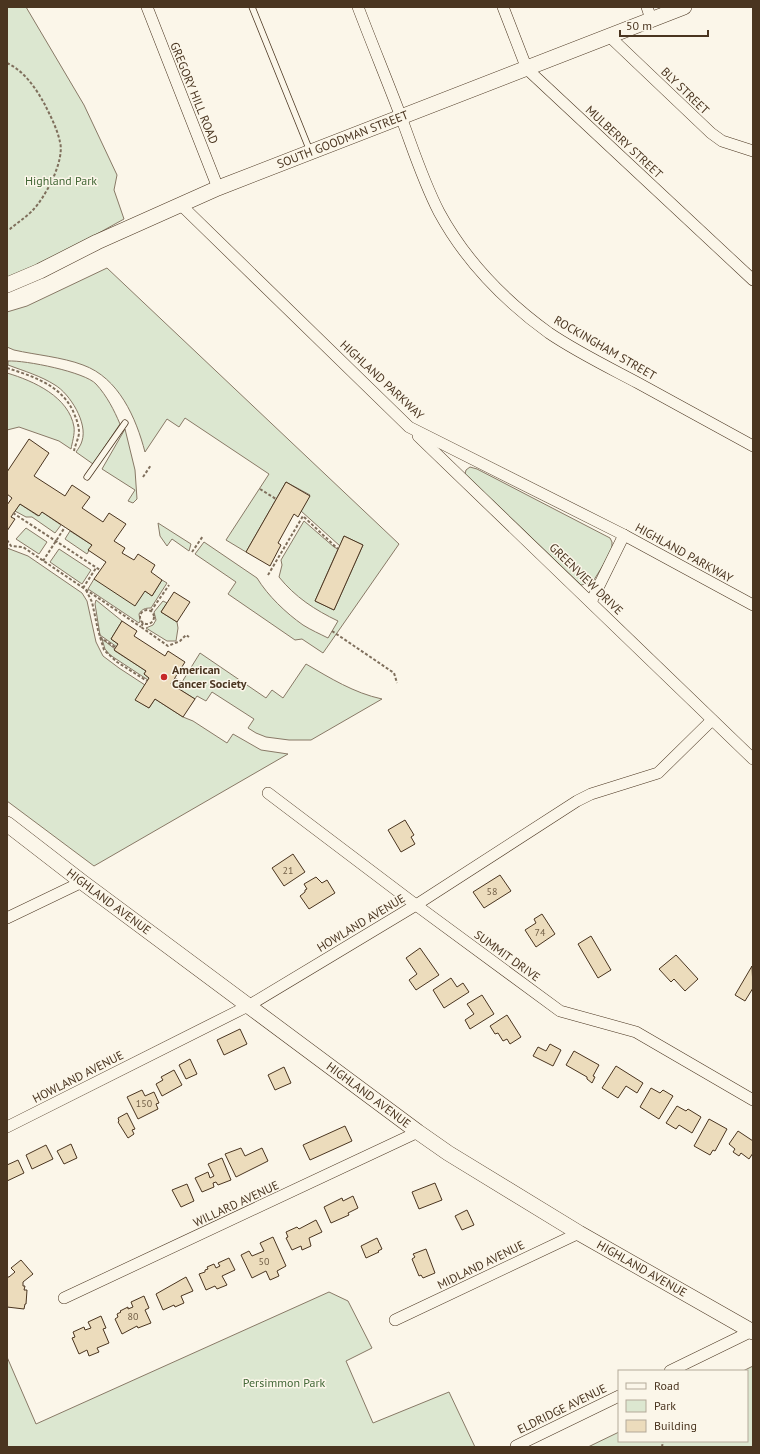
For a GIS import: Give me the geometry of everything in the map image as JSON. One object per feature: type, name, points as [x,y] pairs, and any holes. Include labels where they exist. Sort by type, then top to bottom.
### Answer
[{"type":"street","name":"GREGORY HILL ROAD","points":[[147,7],[218,188]]},
{"type":"street","name":"ROCKINGHAM STREET","points":[[358,7],[401,117],[422,177],[440,213],[465,252],[493,286],[550,333],[583,353],[753,446]]},
{"type":"street","name":"MULBERRY STREET","points":[[503,7],[526,69],[753,280]]},
{"type":"street","name":"SOUTH GOODMAN STREET","points":[[7,284],[40,271],[97,242],[218,188],[609,36],[649,13],[684,7]]},
{"type":"street","name":"BLY STREET","points":[[609,36],[711,134],[726,142],[753,151]]},
{"type":"street","name":"HIGHLAND PARKWAY","points":[[180,204],[409,427],[624,535],[753,605]]},
{"type":"street","name":"GREENVIEW DRIVE","points":[[409,427],[749,755]]},
{"type":"street","name":"HIGHLAND PARKWAY","points":[[591,602],[624,535]]},
{"type":"street","name":"HOWLAND AVENUE","points":[[7,1127],[248,1006],[416,905],[577,801],[591,794],[658,773],[712,720]]},
{"type":"street","name":"SUMMIT DRIVE","points":[[268,793],[560,1012],[636,1032],[753,1100]]},
{"type":"street","name":"HIGHLAND AVENUE","points":[[7,824],[248,1006],[448,1153],[579,1232],[753,1332]]},
{"type":"street","points":[[7,918],[82,882]]},
{"type":"street","name":"WILLARD AVENUE","points":[[64,1298],[418,1132]]},
{"type":"street","name":"MIDLAND AVENUE","points":[[395,1320],[579,1232]]},
{"type":"street","points":[[672,1370],[753,1332]]},
{"type":"street","name":"ELDRIDGE AVENUE","points":[[516,1446],[618,1396]]},
{"type":"lane","points":[[252,7],[310,152]]},
{"type":"lane","points":[[87,477],[124,423]]},
{"type":"path","points":[[7,63],[15,67],[34,86],[52,117],[61,144],[59,165],[49,186],[32,211],[7,230]]},
{"type":"path","points":[[7,368],[48,384],[64,396],[76,418],[79,433],[74,451]]},
{"type":"path","points":[[143,477],[152,465]]},
{"type":"path","points":[[260,489],[276,499]]},
{"type":"path","points":[[13,513],[100,570]]},
{"type":"path","points":[[268,574],[303,516],[338,549]]},
{"type":"path","points":[[43,560],[65,527]]},
{"type":"path","points":[[192,552],[203,536]]},
{"type":"path","points":[[7,540],[11,546],[23,547],[43,560],[168,646],[180,641],[186,635],[189,637]]},
{"type":"path","points":[[84,589],[96,568]]},
{"type":"path","points":[[151,611],[169,585]]},
{"type":"path","points":[[84,589],[95,609],[99,636],[104,650],[110,656],[148,681]]},
{"type":"path","points":[[141,627],[143,623],[141,614],[144,611],[151,611]]},
{"type":"path","points":[[143,623],[147,624],[153,621],[154,617],[151,611]]},
{"type":"path","points":[[332,631],[394,673],[397,683]]},
{"type":"path","points":[[99,636],[116,648]]},
{"type":"green space","name":"Highland Park","points":[[7,7],[26,7],[84,105],[117,175],[114,190],[124,219],[43,264],[7,278]]},
{"type":"green space","points":[[107,268],[399,544],[323,653],[302,639],[295,640],[228,594],[236,582],[195,554],[204,542],[257,578],[261,585],[284,610],[306,627],[328,638],[338,621],[306,602],[285,584],[279,577],[282,565],[281,560],[304,521],[338,549],[315,601],[334,610],[363,545],[344,536],[340,546],[301,511],[310,495],[286,482],[246,552],[226,540],[269,474],[185,418],[179,427],[167,419],[145,452],[137,426],[131,413],[116,389],[107,379],[96,371],[75,362],[14,350],[7,347],[7,312],[27,306]]},
{"type":"green space","points":[[8,361],[27,362],[80,375],[96,384],[104,393],[120,424],[93,464],[76,452],[82,441],[83,434],[80,418],[72,402],[61,389],[55,385],[8,365]]},
{"type":"green space","points":[[7,373],[39,386],[58,399],[65,407],[71,416],[74,427],[71,449],[59,441],[19,427],[7,430]]},
{"type":"green space","points":[[125,429],[135,470],[137,499],[133,503],[128,501],[135,490],[102,469]]},
{"type":"green space","points":[[470,467],[477,469],[610,538],[612,542],[612,551],[592,583],[581,585],[465,474],[466,470]]},
{"type":"green space","points":[[20,504],[38,516],[42,512],[61,525],[55,533],[32,517],[26,517],[15,511]]},
{"type":"green space","points":[[158,523],[191,544],[189,551],[172,539],[167,546],[160,536]]},
{"type":"green space","points":[[26,528],[47,542],[39,554],[16,539]]},
{"type":"green space","points":[[70,531],[92,545],[87,554],[65,539]]},
{"type":"green space","points":[[7,548],[28,556],[82,593],[87,601],[96,642],[103,656],[145,685],[136,700],[149,708],[155,699],[227,743],[233,734],[261,750],[288,754],[94,866],[7,801]]},
{"type":"green space","points":[[59,549],[91,570],[82,584],[50,562]]},
{"type":"green space","points":[[94,579],[145,591],[152,596],[162,580],[167,583],[151,608],[144,609],[140,612],[139,623],[88,589]]},
{"type":"green space","points":[[96,600],[122,621],[111,639],[118,644],[117,647],[100,635],[95,604]]},
{"type":"green space","points":[[163,601],[167,603],[161,612],[177,622],[178,628],[176,641],[167,641],[146,628],[153,625],[156,620],[154,612]]},
{"type":"green space","points":[[102,639],[115,649],[115,651],[146,671],[144,674],[149,678],[148,680],[110,655],[105,649]]},
{"type":"green space","points":[[200,653],[266,698],[272,690],[283,698],[306,664],[352,689],[382,699],[311,740],[289,740],[266,737],[248,728],[254,719],[212,692],[206,701],[197,696],[195,699],[171,684],[175,678],[182,682]]},
{"type":"green space","name":"Persimmon Park","points":[[329,1292],[348,1301],[372,1348],[346,1361],[373,1423],[449,1392],[475,1447],[7,1447],[7,1357],[36,1424]]},
{"type":"green space","points":[[753,1366],[753,1447],[588,1447],[618,1432],[618,1442],[748,1442],[748,1370],[745,1370]]},
{"type":"building","points":[[29,439],[49,453],[34,476],[65,496],[72,485],[90,497],[82,508],[103,522],[109,513],[126,524],[114,541],[125,548],[122,553],[134,560],[138,554],[155,565],[151,572],[162,580],[152,596],[145,591],[135,606],[94,579],[106,562],[88,550],[92,545],[42,512],[39,516],[20,504],[11,517],[15,519],[7,531],[7,505],[12,498],[7,494],[7,472]]},
{"type":"building","points":[[286,482],[310,496],[298,517],[294,514],[278,543],[281,545],[270,566],[246,552]]},
{"type":"building","points":[[344,536],[363,545],[334,610],[315,601]]},
{"type":"building","points":[[174,592],[190,602],[177,622],[161,612]]},
{"type":"building","points":[[122,621],[137,631],[134,636],[165,656],[168,651],[185,662],[171,684],[195,699],[183,717],[155,699],[149,708],[135,700],[149,678],[144,674],[146,671],[114,650],[118,644],[111,639]]},
{"type":"building","points":[[405,820],[414,835],[411,837],[415,844],[401,852],[388,830]]},
{"type":"building","points":[[293,854],[305,872],[284,886],[272,868]]},
{"type":"building","points":[[500,875],[511,891],[484,908],[473,892]]},
{"type":"building","points":[[316,877],[322,883],[327,880],[335,893],[309,909],[300,896],[307,889],[304,884]]},
{"type":"building","points":[[542,914],[555,934],[536,947],[525,930],[536,923],[534,919]]},
{"type":"building","points":[[591,936],[611,970],[598,978],[578,944]]},
{"type":"building","points":[[420,948],[439,975],[416,990],[409,980],[417,974],[406,958]]},
{"type":"building","points":[[676,955],[698,979],[685,991],[674,979],[671,982],[659,969]]},
{"type":"building","points":[[752,966],[753,988],[745,1001],[735,995]]},
{"type":"building","points":[[451,978],[457,987],[463,983],[469,992],[444,1008],[433,990]]},
{"type":"building","points":[[482,995],[494,1014],[470,1029],[465,1020],[474,1014],[467,1004]]},
{"type":"building","points":[[507,1015],[521,1037],[510,1044],[507,1039],[503,1041],[498,1033],[495,1034],[490,1026]]},
{"type":"building","points":[[240,1029],[247,1044],[224,1055],[217,1040]]},
{"type":"building","points":[[550,1044],[561,1050],[553,1066],[533,1056],[538,1047],[546,1051]]},
{"type":"building","points":[[574,1051],[599,1065],[593,1076],[595,1077],[592,1083],[587,1079],[587,1077],[566,1065]]},
{"type":"building","points":[[190,1059],[197,1074],[186,1079],[179,1065]]},
{"type":"building","points":[[616,1066],[643,1083],[637,1093],[626,1086],[618,1098],[602,1088]]},
{"type":"building","points":[[284,1067],[291,1083],[275,1090],[268,1075]]},
{"type":"building","points":[[174,1070],[182,1085],[162,1096],[156,1084],[163,1080],[161,1077]]},
{"type":"building","points":[[651,1088],[660,1093],[663,1090],[673,1096],[659,1119],[640,1107]]},
{"type":"building","points":[[142,1090],[145,1096],[154,1092],[159,1103],[156,1104],[158,1109],[138,1119],[127,1097]]},
{"type":"building","points":[[677,1106],[686,1111],[688,1109],[701,1117],[692,1133],[679,1125],[676,1129],[666,1123]]},
{"type":"building","points":[[127,1113],[135,1129],[132,1130],[134,1134],[128,1138],[118,1122],[118,1118]]},
{"type":"building","points":[[709,1119],[727,1129],[715,1151],[713,1150],[710,1155],[694,1146]]},
{"type":"building","points":[[345,1126],[352,1141],[310,1160],[303,1145]]},
{"type":"building","points":[[738,1131],[753,1141],[753,1153],[749,1159],[741,1153],[739,1156],[733,1152],[735,1149],[729,1144]]},
{"type":"building","points":[[71,1144],[77,1158],[64,1164],[57,1151]]},
{"type":"building","points":[[46,1145],[53,1159],[32,1169],[26,1155]]},
{"type":"building","points":[[241,1148],[245,1156],[262,1148],[268,1161],[236,1177],[225,1154]]},
{"type":"building","points":[[222,1158],[231,1180],[218,1185],[216,1182],[213,1183],[214,1187],[202,1192],[195,1178],[208,1172],[210,1178],[214,1176],[208,1164]]},
{"type":"building","points":[[18,1160],[24,1173],[7,1181],[7,1165]]},
{"type":"building","points":[[435,1183],[442,1200],[419,1209],[412,1192]]},
{"type":"building","points":[[187,1184],[194,1201],[181,1207],[172,1190]]},
{"type":"building","points":[[353,1196],[358,1208],[348,1213],[349,1215],[331,1223],[324,1207],[342,1198],[343,1201]]},
{"type":"building","points":[[467,1210],[474,1225],[462,1230],[455,1216]]},
{"type":"building","points":[[316,1220],[322,1232],[309,1238],[311,1246],[302,1250],[301,1246],[292,1250],[286,1238],[288,1237],[286,1232],[297,1227],[299,1229]]},
{"type":"building","points":[[273,1237],[286,1266],[277,1271],[279,1276],[270,1280],[266,1271],[252,1278],[241,1255],[249,1251],[252,1256],[264,1251],[260,1243]]},
{"type":"building","points":[[377,1238],[382,1249],[366,1258],[361,1246]]},
{"type":"building","points":[[426,1249],[435,1273],[423,1278],[421,1275],[419,1276],[412,1259],[415,1257],[413,1254]]},
{"type":"building","points":[[229,1258],[235,1270],[222,1276],[227,1285],[217,1289],[215,1286],[206,1290],[199,1274],[205,1272],[205,1270],[208,1269],[207,1267],[214,1264],[216,1268],[220,1266],[218,1263]]},
{"type":"building","points":[[21,1260],[33,1274],[23,1282],[23,1286],[25,1286],[24,1290],[27,1290],[24,1309],[7,1307],[7,1277],[15,1272],[11,1268]]},
{"type":"building","points":[[186,1277],[193,1291],[181,1296],[184,1303],[175,1307],[174,1305],[163,1310],[156,1294]]},
{"type":"building","points":[[144,1296],[149,1308],[145,1310],[151,1323],[138,1328],[137,1326],[122,1334],[115,1319],[118,1317],[117,1314],[128,1307],[128,1309],[133,1307],[131,1302]]},
{"type":"building","points":[[101,1316],[106,1328],[103,1329],[109,1343],[97,1348],[99,1352],[89,1356],[87,1350],[79,1354],[72,1338],[75,1337],[73,1332],[84,1327],[85,1330],[91,1328],[88,1322]]},
{"type":"place","name":"American Cancer Society","points":[[164,677]]}]
